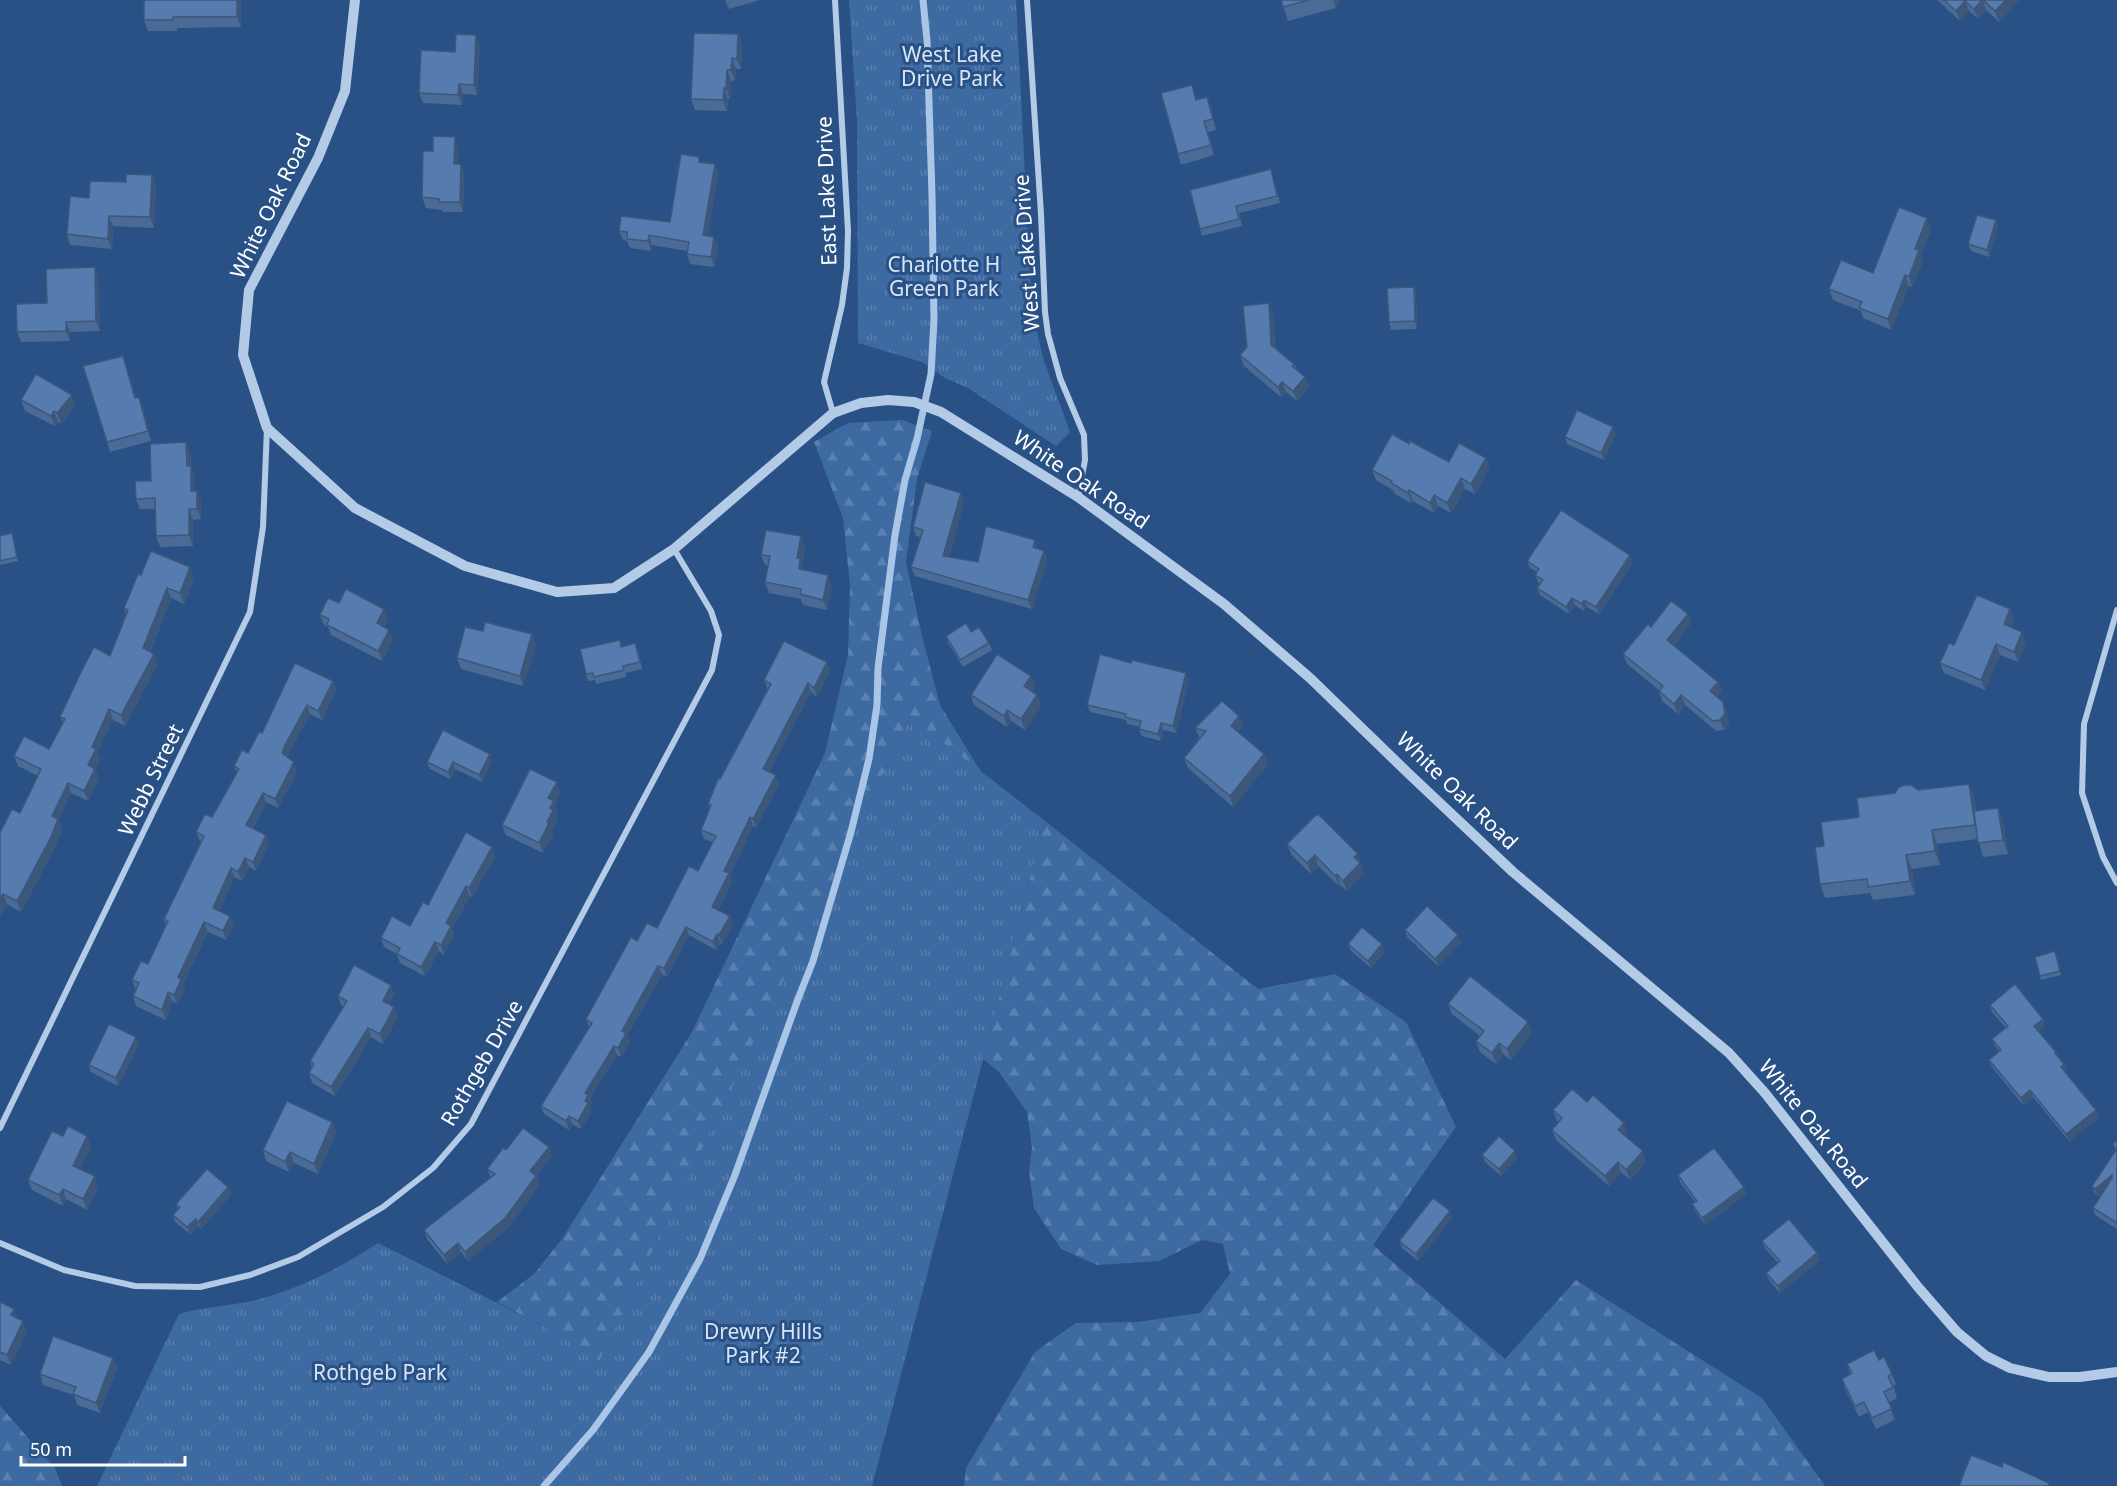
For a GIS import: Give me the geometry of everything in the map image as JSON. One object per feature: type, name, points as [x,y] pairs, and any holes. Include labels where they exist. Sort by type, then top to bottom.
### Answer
[{"type":"street","name":"White Oak Road","points":[[355,0],[345,91],[318,158],[249,290],[243,355],[267,428],[355,508],[465,566],[556,592],[614,588],[674,549],[833,413],[861,403],[888,400],[914,402],[941,412],[1078,497],[1224,604],[1310,678],[1513,872],[1729,1053],[1777,1108],[1918,1287],[1957,1332],[1986,1356],[2010,1368],[2049,1377],[2080,1377],[2117,1372]]},
{"type":"street","name":"East Lake Drive","points":[[833,413],[824,382],[843,296],[847,268],[848,231],[835,0]]},
{"type":"street","name":"West Lake Drive","points":[[1027,0],[1045,312],[1048,334],[1060,378],[1084,435],[1085,460],[1078,497]]},
{"type":"street","name":"Webb Street","points":[[0,1128],[250,612],[263,527],[267,428]]},
{"type":"street","name":"Rothgeb Drive","points":[[0,1243],[64,1270],[135,1286],[200,1287],[250,1275],[297,1257],[383,1208],[433,1168],[471,1124],[712,670],[719,635],[711,611],[674,549]]},
{"type":"street","points":[[2117,610],[2084,724],[2082,793],[2103,858],[2117,883]]},
{"type":"green space","name":"Charlotte H Green Park","points":[[849,0],[1016,0],[1032,310],[1043,358],[1070,432],[1056,446],[968,388],[945,378],[922,362],[858,343],[857,121]]},
{"type":"green space","points":[[902,420],[932,431],[917,479],[906,562],[922,636],[940,705],[981,772],[911,717],[599,1361],[545,1327],[497,1302],[534,1274],[562,1239],[692,1032],[825,753],[848,655],[850,586],[843,518],[814,442],[848,423]]},
{"type":"green space","name":"Drewry Hills Park #2","points":[[911,717],[1045,821],[872,1486],[97,1486],[179,1314],[252,1301],[285,1291],[333,1270],[378,1243],[545,1327],[599,1360]]},
{"type":"green space","points":[[1045,821],[1258,989],[1335,974],[1406,1022],[1456,1127],[1373,1245],[1505,1359],[1576,1280],[1762,1398],[1825,1486],[964,1486],[966,1468],[1035,1352],[1076,1323],[1137,1322],[1200,1313],[1230,1274],[1223,1244],[1202,1240],[1159,1261],[1097,1265],[1061,1249],[1034,1208],[1029,1170],[1032,1148],[1027,1112],[999,1072],[983,1059]]},
{"type":"green space","points":[[0,1406],[55,1468],[62,1486],[0,1486]]},
{"type":"building","points":[[144,0],[237,0],[237,17],[173,17],[173,20],[144,20]]},
{"type":"building","points":[[1281,0],[1309,0],[1283,7]]},
{"type":"building","points":[[1944,0],[1982,0],[1974,9],[1965,1],[1956,11]]},
{"type":"building","points":[[1983,0],[2006,0],[1995,11]]},
{"type":"building","points":[[694,33],[738,34],[737,59],[732,58],[731,70],[727,70],[723,100],[691,99]]},
{"type":"building","points":[[456,34],[476,35],[474,85],[459,84],[458,95],[419,93],[421,50],[455,52]]},
{"type":"building","points":[[1192,85],[1196,100],[1207,97],[1213,119],[1204,121],[1211,145],[1178,154],[1161,93]]},
{"type":"building","points":[[433,136],[455,137],[454,164],[461,164],[460,202],[439,202],[439,199],[422,197],[423,151],[433,151]]},
{"type":"building","points":[[681,154],[699,157],[699,162],[715,164],[703,235],[714,237],[711,257],[687,254],[689,242],[649,235],[648,241],[627,239],[627,232],[619,231],[621,216],[670,222]]},
{"type":"building","points":[[1271,169],[1277,196],[1236,206],[1239,219],[1200,229],[1190,190]]},
{"type":"building","points":[[126,174],[152,175],[150,217],[109,216],[108,239],[67,234],[70,196],[89,198],[90,181],[126,182]]},
{"type":"building","points":[[1899,207],[1927,218],[1915,249],[1919,250],[1909,277],[1905,275],[1888,319],[1859,308],[1862,302],[1829,289],[1841,260],[1873,273]]},
{"type":"building","points":[[1977,215],[1996,220],[1987,250],[1968,244]]},
{"type":"building","points":[[95,267],[96,321],[66,322],[66,331],[17,332],[16,304],[47,303],[46,269]]},
{"type":"building","points":[[1414,287],[1415,321],[1389,322],[1387,288]]},
{"type":"building","points":[[1269,303],[1271,345],[1294,364],[1292,366],[1305,377],[1293,391],[1282,382],[1278,387],[1240,355],[1247,347],[1243,306]]},
{"type":"building","points":[[123,356],[135,398],[139,397],[148,431],[107,442],[83,366]]},
{"type":"building","points":[[36,374],[72,395],[57,413],[54,411],[51,416],[21,400]]},
{"type":"building","points":[[1577,410],[1613,427],[1601,453],[1565,437]]},
{"type":"building","points":[[1392,434],[1449,462],[1459,443],[1486,458],[1471,484],[1461,478],[1447,503],[1434,495],[1430,503],[1409,490],[1408,493],[1372,470]]},
{"type":"building","points":[[186,442],[187,466],[191,466],[191,491],[197,491],[197,509],[189,509],[189,535],[156,536],[155,498],[136,499],[135,481],[151,481],[150,444]]},
{"type":"building","points":[[925,482],[961,493],[943,556],[978,562],[986,526],[1035,540],[1033,547],[1044,551],[1028,600],[911,567],[923,530],[913,527]]},
{"type":"building","points":[[1561,510],[1630,555],[1596,607],[1584,600],[1582,604],[1572,598],[1566,607],[1537,588],[1543,580],[1535,575],[1539,569],[1527,561]]},
{"type":"building","points":[[766,530],[801,536],[797,558],[800,558],[799,569],[828,575],[823,600],[800,594],[801,589],[765,582],[770,556],[761,555]]},
{"type":"building","points":[[12,533],[17,557],[0,561],[0,536]]},
{"type":"building","points":[[151,551],[190,567],[180,593],[167,588],[143,648],[154,654],[121,715],[109,709],[92,747],[96,749],[88,765],[95,769],[84,791],[68,783],[52,816],[58,819],[51,837],[17,901],[3,894],[0,898],[0,833],[12,809],[20,813],[41,769],[14,756],[24,736],[49,749],[65,719],[60,717],[94,647],[110,656],[128,610],[124,608],[138,574],[141,575]]},
{"type":"building","points":[[346,589],[384,609],[377,623],[389,630],[378,651],[327,625],[329,619],[320,615],[328,598],[339,603]]},
{"type":"building","points":[[1977,595],[2010,609],[2004,624],[2022,632],[2014,652],[1996,644],[1981,680],[1940,663],[1949,643],[1954,645]]},
{"type":"building","points":[[1671,601],[1688,614],[1667,640],[1718,682],[1710,691],[1723,702],[1725,714],[1720,720],[1713,721],[1681,695],[1674,704],[1659,691],[1663,686],[1623,654],[1648,624],[1651,627]]},
{"type":"building","points":[[485,622],[532,634],[520,676],[457,658],[465,627],[483,631]]},
{"type":"building","points":[[966,623],[971,632],[979,627],[989,643],[960,660],[946,636]]},
{"type":"building","points":[[620,640],[621,647],[635,643],[640,662],[623,666],[624,670],[594,677],[593,673],[586,674],[580,649]]},
{"type":"building","points":[[784,641],[827,662],[814,688],[808,683],[763,769],[776,775],[753,819],[750,817],[724,871],[729,873],[712,907],[730,916],[713,942],[686,927],[664,968],[658,966],[622,1031],[626,1033],[618,1048],[614,1046],[585,1093],[588,1095],[585,1101],[588,1103],[578,1121],[569,1116],[566,1121],[541,1106],[592,1023],[586,1019],[631,937],[637,941],[647,923],[657,928],[689,866],[698,871],[716,836],[701,830],[711,805],[708,804],[718,779],[771,684],[764,680]]},
{"type":"building","points":[[997,654],[1031,676],[1024,686],[1037,695],[1021,719],[1007,710],[1004,716],[971,695]]},
{"type":"building","points":[[1100,654],[1131,663],[1132,660],[1186,673],[1173,726],[1161,723],[1158,734],[1139,729],[1141,721],[1125,717],[1126,714],[1087,705]]},
{"type":"building","points":[[295,663],[333,681],[318,711],[307,705],[285,745],[282,753],[294,762],[275,799],[263,793],[246,825],[266,835],[253,862],[245,858],[238,872],[231,868],[213,908],[230,916],[223,931],[204,922],[178,977],[181,980],[174,995],[168,992],[162,1010],[133,996],[139,983],[132,980],[141,961],[148,964],[168,921],[164,919],[204,836],[196,832],[205,814],[212,817],[239,769],[234,766],[242,750],[248,753],[259,732],[262,733]]},
{"type":"building","points":[[1222,701],[1239,716],[1231,726],[1264,754],[1230,796],[1184,758],[1206,731],[1195,728]]},
{"type":"building","points":[[443,730],[490,754],[479,775],[453,762],[448,772],[427,762]]},
{"type":"building","points":[[530,769],[557,782],[548,798],[554,801],[550,808],[553,810],[539,843],[502,825]]},
{"type":"building","points":[[1969,784],[1975,825],[1932,830],[1935,851],[1906,855],[1910,881],[1868,887],[1867,879],[1820,884],[1815,847],[1824,846],[1821,822],[1859,817],[1857,798],[1895,793],[1899,787],[1905,785],[1911,785],[1918,790]]},
{"type":"building","points":[[1998,808],[2003,840],[1978,843],[1974,811]]},
{"type":"building","points":[[1316,815],[1319,815],[1358,854],[1354,857],[1360,863],[1343,881],[1315,855],[1307,863],[1287,844]]},
{"type":"building","points":[[466,832],[492,847],[469,888],[466,886],[446,923],[451,926],[441,945],[435,942],[421,967],[397,954],[400,948],[381,938],[392,916],[410,926],[423,902],[428,905]]},
{"type":"building","points":[[1427,906],[1458,935],[1435,959],[1405,930]]},
{"type":"building","points":[[1362,927],[1382,944],[1368,961],[1348,944]]},
{"type":"building","points":[[2055,951],[2060,971],[2040,976],[2035,957]]},
{"type":"building","points":[[354,965],[391,985],[383,1001],[394,1007],[380,1034],[368,1028],[331,1087],[309,1073],[314,1064],[310,1061],[347,1001],[338,996]]},
{"type":"building","points":[[1470,976],[1528,1022],[1507,1049],[1499,1043],[1492,1053],[1476,1041],[1484,1031],[1448,1004]]},
{"type":"building","points":[[2015,984],[2043,1019],[2034,1026],[2064,1064],[2061,1067],[2096,1110],[2066,1134],[2030,1090],[2021,1098],[1989,1060],[2001,1050],[1992,1039],[2008,1026],[1990,1005]]},
{"type":"building","points":[[109,1024],[136,1037],[116,1078],[89,1065]]},
{"type":"building","points":[[1572,1089],[1587,1102],[1593,1095],[1624,1123],[1618,1130],[1643,1151],[1626,1170],[1618,1162],[1605,1176],[1552,1130],[1562,1118],[1553,1110]]},
{"type":"building","points":[[287,1101],[332,1122],[314,1164],[290,1152],[285,1162],[263,1150]]},
{"type":"building","points":[[68,1126],[87,1136],[73,1166],[95,1176],[83,1199],[63,1189],[59,1195],[28,1180],[52,1131],[63,1136]]},
{"type":"building","points":[[523,1128],[549,1147],[530,1171],[536,1176],[505,1218],[465,1252],[458,1243],[444,1255],[424,1230],[495,1174],[487,1169],[503,1148],[506,1150]]},
{"type":"building","points":[[1499,1136],[1515,1151],[1499,1169],[1482,1155]]},
{"type":"building","points":[[2117,1140],[2117,1223],[2093,1208],[2112,1175],[2095,1189],[2092,1186],[2116,1150],[2113,1144]]},
{"type":"building","points":[[1714,1148],[1744,1187],[1702,1218],[1692,1204],[1697,1201],[1678,1175]]},
{"type":"building","points":[[207,1169],[228,1187],[198,1222],[196,1219],[187,1227],[173,1215],[180,1207],[176,1204]]},
{"type":"building","points":[[1433,1198],[1450,1211],[1416,1254],[1399,1241]]},
{"type":"building","points":[[1789,1219],[1817,1253],[1778,1286],[1766,1273],[1780,1261],[1762,1241]]},
{"type":"building","points":[[0,1302],[14,1309],[11,1315],[23,1321],[7,1355],[0,1352]]},
{"type":"building","points":[[53,1336],[113,1358],[96,1403],[73,1394],[76,1387],[40,1374]]},
{"type":"building","points":[[1874,1350],[1879,1360],[1884,1357],[1892,1374],[1888,1376],[1893,1387],[1884,1392],[1891,1409],[1872,1418],[1864,1402],[1855,1406],[1842,1379],[1852,1373],[1847,1364]]},
{"type":"building","points":[[1971,1455],[2002,1467],[2003,1462],[2049,1483],[2048,1486],[1959,1486]]},
{"type":"waterway","points":[[544,1486],[593,1430],[649,1352],[700,1259],[735,1175],[813,961],[851,832],[869,759],[895,535],[905,480],[917,439],[931,374],[934,320],[932,195],[927,40],[923,0]]},
{"type":"park label","name":"West Lake Drive Park","points":[[952,67]]},
{"type":"park label","name":"Rothgeb Park","points":[[380,1373]]}]
